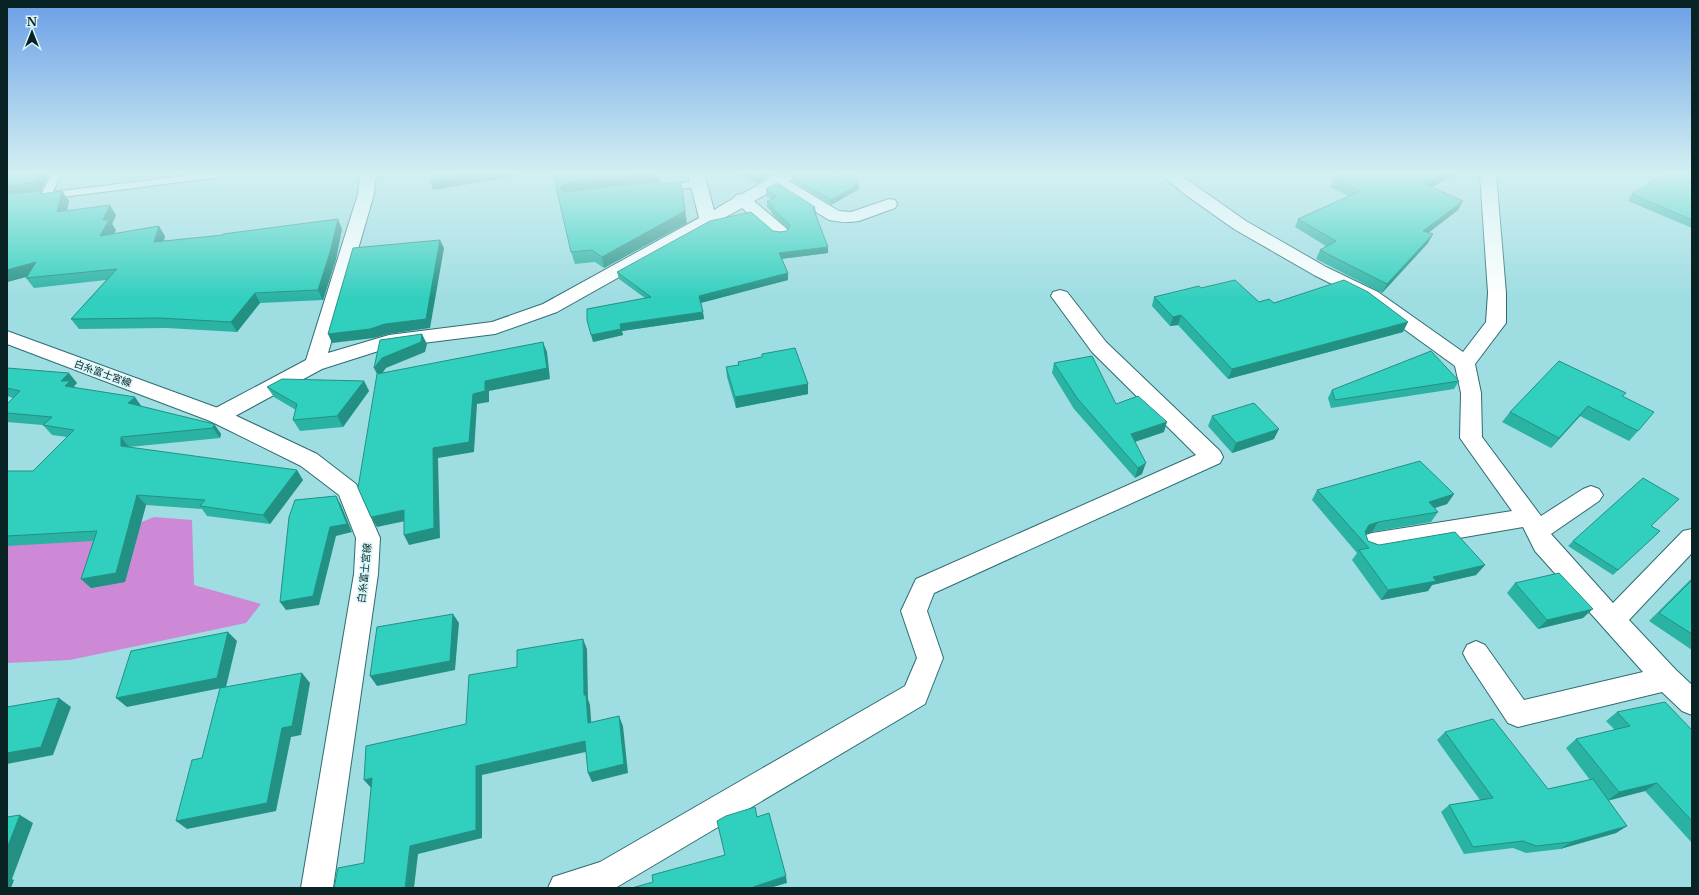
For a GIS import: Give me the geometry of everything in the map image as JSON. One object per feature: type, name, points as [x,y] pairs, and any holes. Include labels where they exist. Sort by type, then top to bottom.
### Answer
[{"type":"street","points":[[316,364],[360,216]]},
{"type":"street","points":[[218,416],[316,364],[389,341],[494,328],[550,308],[714,216]]},
{"type":"street","points":[[761,216],[780,232]]},
{"type":"street","points":[[835,216],[853,217],[857,216]]},
{"type":"street","points":[[1227,216],[1320,271],[1371,296],[1465,363],[1471,393],[1471,438],[1534,524],[1544,544],[1666,679],[1692,702]]},
{"type":"street","points":[[1465,363],[1496,323],[1497,293],[1491,216]]},
{"type":"street","points":[[564,888],[606,876],[915,695],[930,658],[914,611],[925,586],[1212,457],[1099,347],[1060,296]]},
{"type":"street","name":"白糸富士宮線","points":[[7,337],[218,416],[309,460],[348,490],[368,538],[366,574],[317,888]]},
{"type":"street","points":[[1372,543],[1534,524],[1591,494]]},
{"type":"street","points":[[1612,620],[1692,538]]},
{"type":"street","points":[[1476,653],[1518,714],[1666,679]]},
{"type":"shaded area","points":[[154,517],[192,520],[194,585],[261,604],[246,623],[70,660],[7,663],[7,525],[107,536]]},
{"type":"building","points":[[7,216],[105,216],[103,220],[109,220],[100,236],[159,226],[154,242],[223,235],[338,219],[331,249],[318,290],[255,293],[231,322],[160,318],[71,319],[117,269],[26,278],[36,262],[7,270]]},
{"type":"building","points":[[563,216],[676,216],[602,257],[592,250],[571,252]]},
{"type":"building","points":[[734,216],[755,216],[773,231],[787,231],[790,225],[780,216],[816,216],[828,247],[779,253],[788,273],[699,296],[703,312],[620,324],[621,329],[591,335],[587,320],[587,309],[651,297],[617,272],[710,221]]},
{"type":"building","points":[[1305,216],[1443,216],[1423,231],[1433,234],[1387,284],[1320,250],[1336,241],[1298,219]]},
{"type":"building","points":[[1682,216],[1692,216],[1692,220]]},
{"type":"building","points":[[440,240],[426,319],[385,324],[370,329],[328,334],[353,248]]},
{"type":"building","points":[[1235,280],[1259,302],[1269,299],[1274,303],[1344,280],[1368,292],[1408,322],[1232,369],[1181,315],[1173,317],[1154,297],[1199,286],[1201,288]]},
{"type":"building","points":[[422,334],[421,342],[382,358],[374,368],[380,340]]},
{"type":"building","points":[[543,342],[547,368],[485,381],[485,391],[473,394],[469,442],[433,448],[434,528],[404,535],[404,510],[371,517],[358,488],[377,374]]},
{"type":"building","points":[[795,348],[808,384],[735,397],[726,367],[739,365],[738,362],[762,357],[762,354]]},
{"type":"building","points":[[1431,351],[1459,381],[1335,400],[1332,390]]},
{"type":"building","points":[[1092,356],[1116,404],[1138,396],[1167,422],[1131,434],[1146,463],[1138,468],[1077,398],[1054,363]]},
{"type":"building","points":[[1559,361],[1626,393],[1622,396],[1654,412],[1638,431],[1588,406],[1559,438],[1510,412]]},
{"type":"building","points":[[7,368],[69,373],[61,381],[70,381],[65,386],[135,397],[128,403],[214,424],[213,428],[121,437],[121,446],[297,470],[263,515],[200,506],[205,500],[137,495],[116,573],[81,579],[97,531],[7,536],[7,471],[33,471],[74,430],[43,425],[52,417],[7,413],[7,404],[20,391],[7,388]]},
{"type":"building","points":[[282,379],[364,381],[337,416],[293,420],[297,404],[267,387]]},
{"type":"building","points":[[1254,403],[1279,429],[1236,443],[1212,416]]},
{"type":"building","points":[[1420,461],[1454,494],[1429,502],[1438,512],[1378,522],[1369,525],[1365,532],[1368,541],[1379,545],[1455,532],[1485,565],[1433,577],[1436,581],[1388,590],[1359,550],[1369,548],[1317,490]]},
{"type":"building","points":[[1643,478],[1679,499],[1651,526],[1660,531],[1618,570],[1573,541]]},
{"type":"building","points":[[336,496],[347,524],[330,527],[313,596],[280,602],[289,517],[295,500]]},
{"type":"building","points":[[1559,573],[1593,609],[1547,620],[1515,583]]},
{"type":"building","points":[[1692,580],[1692,634],[1659,613]]},
{"type":"building","points":[[453,614],[450,661],[370,676],[377,627]]},
{"type":"building","points":[[228,632],[217,678],[116,698],[131,651]]},
{"type":"building","points":[[583,639],[584,695],[586,695],[588,723],[619,716],[624,764],[588,773],[585,741],[476,766],[476,830],[410,846],[405,888],[334,888],[338,868],[364,863],[372,778],[364,780],[366,746],[466,724],[469,675],[517,667],[517,650]]},
{"type":"building","points":[[302,673],[292,726],[282,728],[267,803],[176,821],[192,760],[202,758],[220,688]]},
{"type":"building","points":[[59,698],[41,747],[7,753],[7,707]]},
{"type":"building","points":[[1665,702],[1692,730],[1692,821],[1657,783],[1619,792],[1576,739],[1630,726],[1617,712]]},
{"type":"building","points":[[1493,719],[1548,789],[1593,779],[1627,826],[1571,842],[1536,846],[1523,841],[1473,847],[1449,805],[1493,798],[1445,732]]},
{"type":"building","points":[[755,807],[757,817],[769,813],[786,876],[753,888],[632,888],[653,882],[652,875],[725,855],[717,821],[726,816]]},
{"type":"building","points":[[20,815],[7,848],[7,817]]}]
